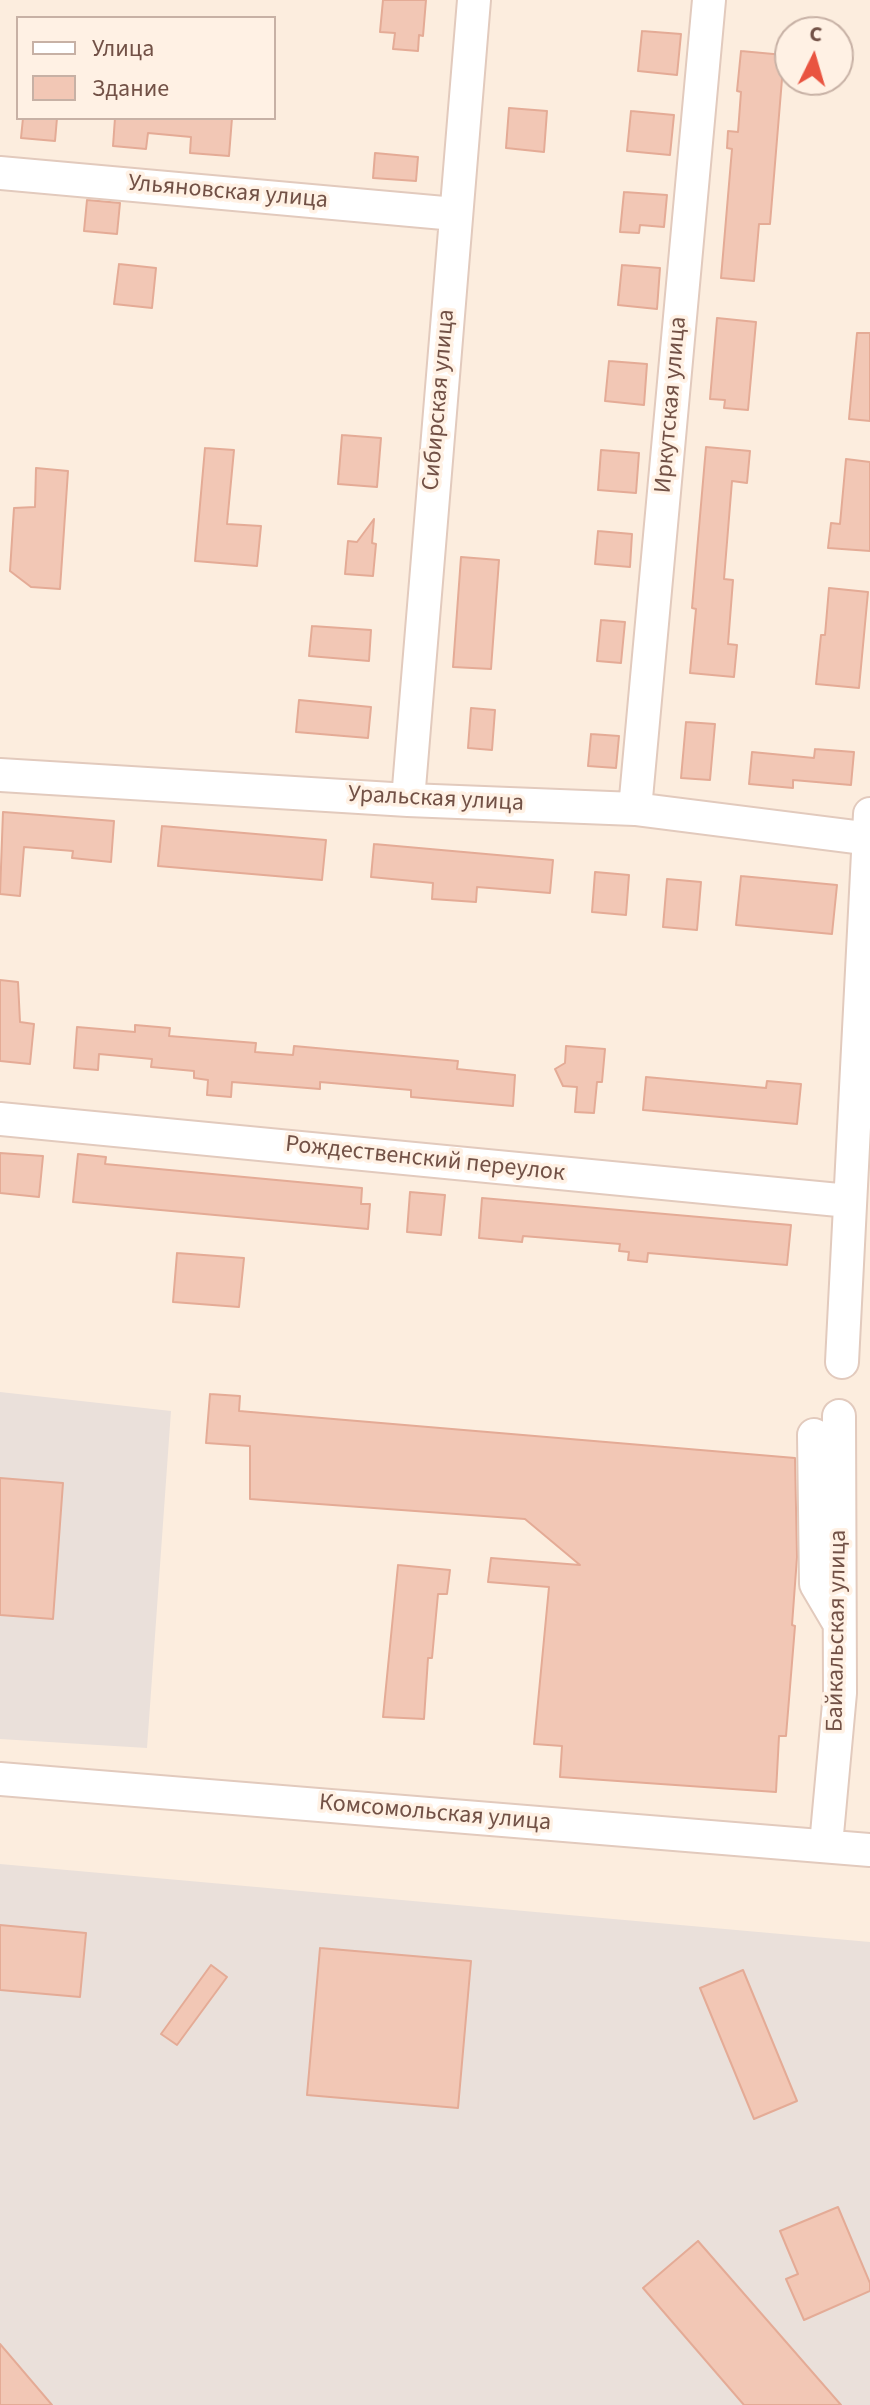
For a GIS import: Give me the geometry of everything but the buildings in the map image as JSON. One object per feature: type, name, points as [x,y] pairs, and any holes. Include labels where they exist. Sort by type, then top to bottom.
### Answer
[{"type":"street","name":"Сибирская улица","points":[[408,800],[474,0]]},
{"type":"street","name":"Иркутская улица","points":[[635,809],[709,0]]},
{"type":"street","name":"Ульяновская улица","points":[[0,173],[455,214]]},
{"type":"street","name":"Уральская улица","points":[[0,775],[408,800],[635,809],[869,830]]},
{"type":"street","points":[[842,1362],[869,830]]},
{"type":"street","name":"Рождественский переулок","points":[[0,1119],[849,1201]]},
{"type":"street","name":"Байкальская улица","points":[[826,1845],[840,1693],[839,1416]]},
{"type":"street","points":[[814,1435],[816,1584],[840,1625]]},
{"type":"street","name":"Комсомольская улица","points":[[0,1779],[870,1850]]},
{"type":"shaded area","points":[[0,1392],[171,1411],[147,1748],[0,1739]]},
{"type":"shaded area","points":[[0,1864],[870,1942],[870,2405],[0,2405]]}]
